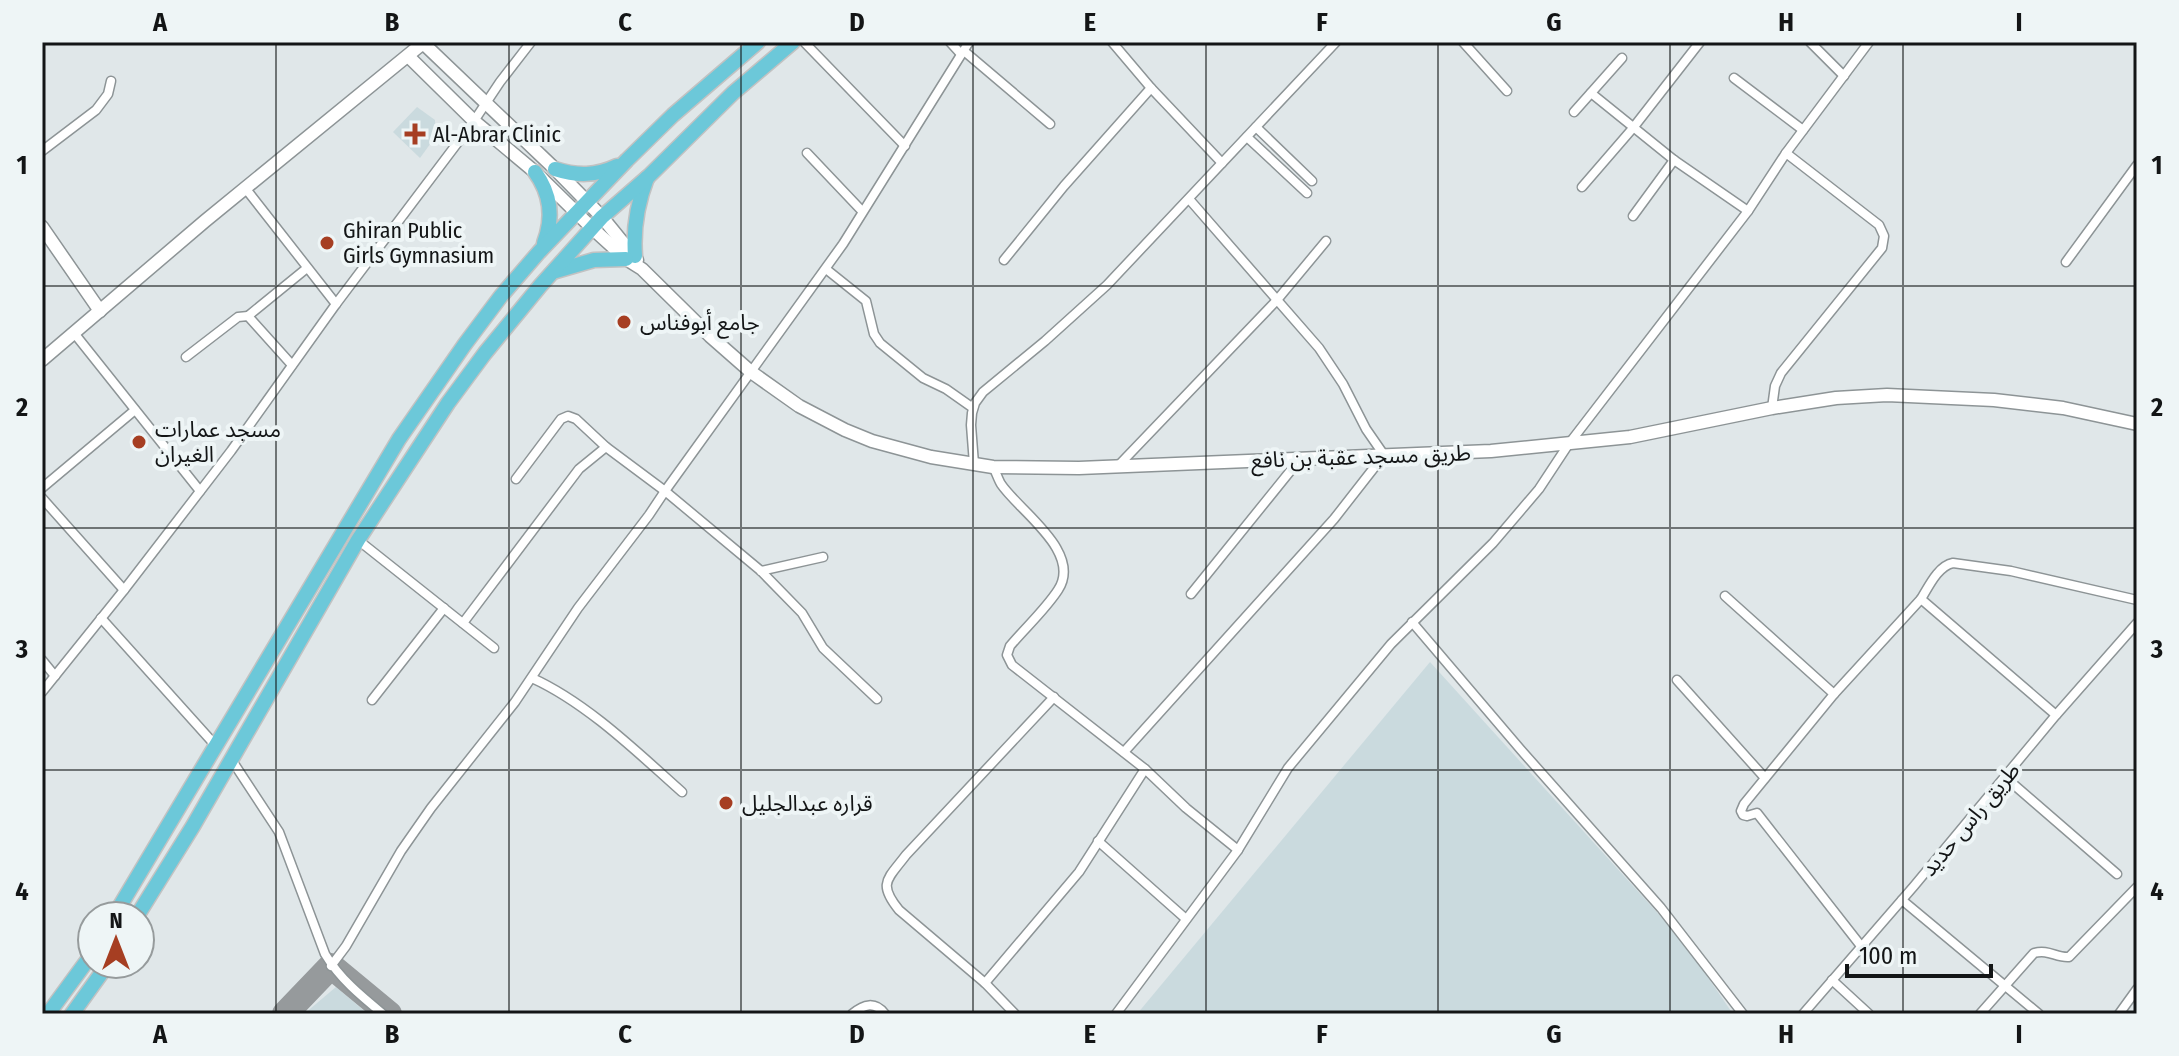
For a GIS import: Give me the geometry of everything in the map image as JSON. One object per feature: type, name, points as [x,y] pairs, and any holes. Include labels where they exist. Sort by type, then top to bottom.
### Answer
[{"type":"main road","points":[[124,900],[427,396],[501,296],[539,252],[673,115],[758,42]]},
{"type":"main road","points":[[147,900],[358,540],[448,403],[485,353],[597,223],[733,93],[793,42]]},
{"type":"main road","points":[[555,169],[585,175],[614,168],[627,160]]},
{"type":"main road","points":[[535,172],[550,205],[549,229],[539,252]]},
{"type":"main road","points":[[552,273],[594,260],[635,261],[636,221],[640,198],[649,176]]},
{"type":"main road","points":[[48,1014],[76,976]]},
{"type":"main road","points":[[72,1014],[96,980]]},
{"type":"street","points":[[42,692],[231,451],[531,42]]},
{"type":"street","points":[[804,42],[905,146]]},
{"type":"street","points":[[950,42],[965,49],[1050,124]]},
{"type":"street","points":[[1112,42],[1222,163]]},
{"type":"street","points":[[974,464],[973,408],[983,392],[1107,285],[1336,42]]},
{"type":"street","points":[[1463,42],[1507,91]]},
{"type":"street","points":[[1582,187],[1700,42]]},
{"type":"street","points":[[1810,42],[1844,76]]},
{"type":"street","points":[[1116,1014],[1238,850],[1288,768],[1358,681],[1412,622],[1506,529],[1539,489],[1568,445],[1748,211],[1786,153],[1869,42]]},
{"type":"street","points":[[42,360],[424,43],[555,169],[582,207]]},
{"type":"street","points":[[331,966],[431,808],[515,702],[578,608],[826,269],[965,49]]},
{"type":"street","points":[[408,56],[474,121],[582,207]]},
{"type":"street","points":[[1574,112],[1622,58]]},
{"type":"street","points":[[1734,78],[1803,130]]},
{"type":"street","points":[[42,151],[96,110],[108,94],[111,81]]},
{"type":"street","points":[[1004,260],[1064,186],[1151,88]]},
{"type":"street","points":[[1591,93],[1674,160],[1748,211]]},
{"type":"street","points":[[1256,127],[1312,181]]},
{"type":"street","points":[[1247,137],[1307,193]]},
{"type":"street","points":[[807,153],[862,211]]},
{"type":"street","points":[[1772,408],[1775,386],[1781,373],[1882,248],[1884,236],[1879,225],[1786,153]]},
{"type":"street","points":[[1633,216],[1674,160]]},
{"type":"street","points":[[2066,262],[2137,165]]},
{"type":"street","points":[[246,189],[336,304]]},
{"type":"street","points":[[1124,752],[1334,519],[1384,455],[1319,348],[1189,199]]},
{"type":"street","name":"طريق مسجد عقبة بن نافع","points":[[582,207],[701,327],[751,372],[799,406],[872,441],[931,457],[993,467],[1118,466],[1568,445],[1643,435],[1772,408],[1836,398],[1887,395],[1956,396],[2063,408],[2137,424]]},
{"type":"street","points":[[42,227],[100,311]]},
{"type":"street","points":[[1118,466],[1277,300],[1326,241]]},
{"type":"street","points":[[186,357],[238,317],[248,316],[307,268]]},
{"type":"street","points":[[826,269],[869,305],[874,334],[880,343],[923,378],[946,389],[973,408]]},
{"type":"street","points":[[248,316],[292,365]]},
{"type":"street","points":[[74,333],[200,491]]},
{"type":"street","points":[[42,488],[135,410]]},
{"type":"street","points":[[516,479],[564,417],[576,419],[606,447],[665,491],[761,571],[802,613],[823,648],[877,699]]},
{"type":"street","points":[[463,623],[579,469],[606,447]]},
{"type":"street","points":[[1191,594],[1300,459]]},
{"type":"street","points":[[993,467],[1001,483],[1038,524],[1063,562],[1064,574],[1058,590],[1010,646],[1007,655],[1012,665],[1145,769],[1186,808],[1238,850]]},
{"type":"street","points":[[42,498],[124,590]]},
{"type":"street","points":[[358,540],[494,648]]},
{"type":"street","points":[[761,571],[823,557]]},
{"type":"street","points":[[1861,946],[1757,813],[1743,815],[1744,804],[1834,694],[1921,599],[1947,563],[2011,571],[2137,600]]},
{"type":"street","points":[[1725,596],[1834,694]]},
{"type":"street","points":[[1921,599],[2056,715]]},
{"type":"street","points":[[372,700],[444,608]]},
{"type":"street","points":[[101,618],[216,746]]},
{"type":"street","points":[[1412,622],[1661,908],[1743,1014]]},
{"type":"street","name":"طريق راس حديد","points":[[1803,1014],[2137,623]]},
{"type":"street","points":[[42,660],[55,676]]},
{"type":"street","points":[[532,678],[557,690],[599,721],[682,792]]},
{"type":"street","points":[[1677,680],[1765,778]]},
{"type":"street","points":[[1015,1014],[985,983],[899,910],[886,890],[887,880],[906,855],[1054,697]]},
{"type":"street","points":[[231,759],[279,832],[331,966],[352,989],[383,1014]]},
{"type":"street","points":[[985,983],[1079,872],[1145,769]]},
{"type":"street","points":[[2005,777],[2117,874]]},
{"type":"street","points":[[1098,841],[1186,919]]},
{"type":"street","points":[[1980,1014],[2034,953],[2043,950],[2069,957],[2137,887]]},
{"type":"street","points":[[1902,900],[2039,1014]]},
{"type":"street","points":[[1832,980],[1869,1014]]},
{"type":"street","points":[[2119,1014],[2137,989]]},
{"type":"street","points":[[852,1014],[869,1004],[879,1007],[885,1014]]},
{"type":"shaded area","name":"Al-Abrar Clinic","points":[[417,107],[435,120],[436,136],[420,158],[393,132]]},
{"type":"shaded area","points":[[1430,662],[1683,941],[1733,1014],[1137,1014]]},
{"type":"shaded area","points":[[336,987],[368,1014],[304,1014]]},
{"type":"taxiway","points":[[285,1014],[331,966],[389,1014]]},
{"type":"place","name":"Al-Abrar Clinic","points":[[415,134]]},
{"type":"place","name":"Ghiran Public Girls Gymnasium","points":[[327,243]]},
{"type":"place","name":"جامع أبوفناس","points":[[624,322]]},
{"type":"place","name":"مسجد عمارات الغيران","points":[[139,442]]},
{"type":"place","name":"قراره عبدالجليل","points":[[726,803]]}]
